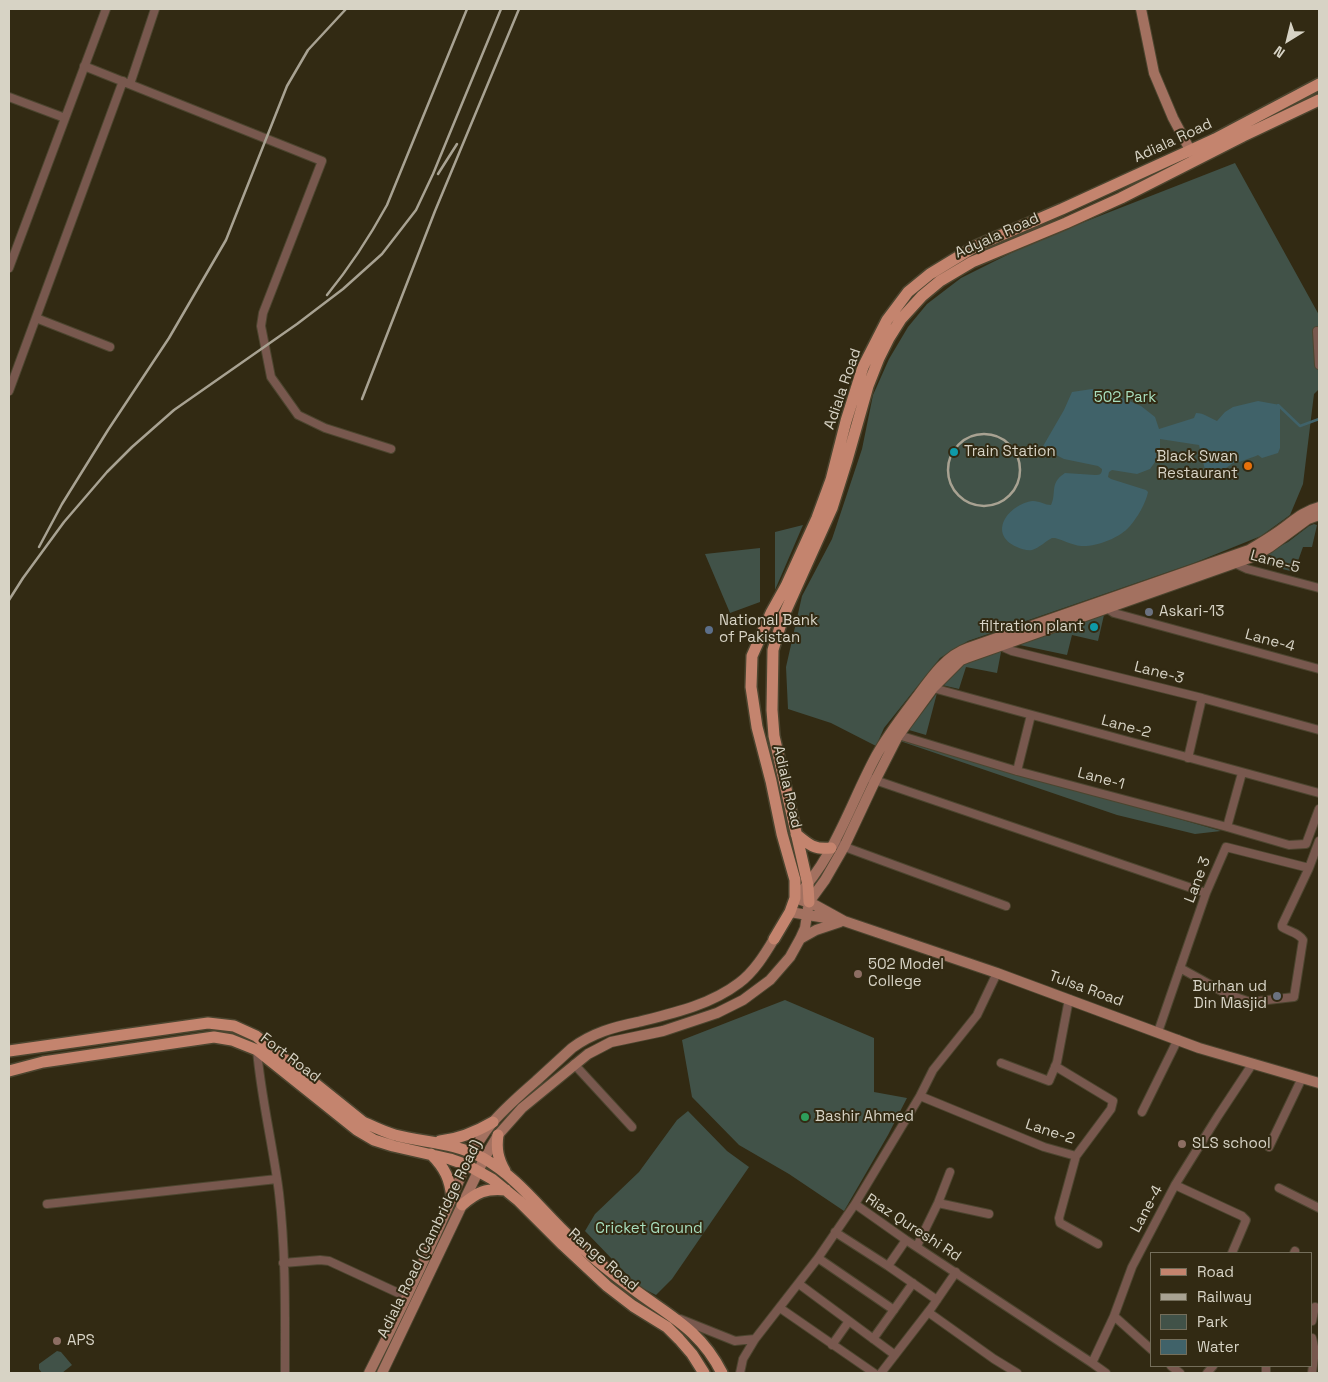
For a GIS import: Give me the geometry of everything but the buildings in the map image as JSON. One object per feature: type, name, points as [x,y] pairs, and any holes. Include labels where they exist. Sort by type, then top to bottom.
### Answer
[{"type":"main road","points":[[1140,9],[1154,73],[1190,150],[1198,160]]},
{"type":"main road","name":"Adiala Road","points":[[774,939],[790,912],[795,898],[795,880],[782,834],[757,727],[751,687],[752,656],[818,518],[831,480],[862,367],[887,320],[908,292],[930,274],[976,246],[1215,139],[1319,84]]},
{"type":"main road","name":"Adyala Road","points":[[798,583],[832,508],[865,393],[879,358],[901,319],[922,296],[940,281],[972,262],[1121,198],[1319,100]]},
{"type":"main road","points":[[795,898],[808,885],[832,846],[894,734],[930,686],[961,660],[999,641],[1230,561],[1255,556],[1270,547],[1311,509],[1319,507]]},
{"type":"main road","points":[[1304,517],[1319,515]]},
{"type":"main road","name":"Adiala Road","points":[[798,583],[777,633],[773,650],[772,710],[774,736],[808,885],[809,902]]},
{"type":"main road","points":[[809,902],[825,880],[844,847],[870,779]]},
{"type":"main road","points":[[796,834],[817,849],[832,846]]},
{"type":"main road","name":"Tulsa Road","points":[[795,898],[815,904],[844,921]]},
{"type":"main road","name":"Adiala Road (Cambridge Road)","points":[[369,1373],[457,1201],[478,1171],[498,1135],[522,1108],[574,1064],[611,1042],[663,1031],[717,1013],[743,1000],[770,980],[790,957],[805,928],[809,902]]},
{"type":"main road","name":"Tulsa Road","points":[[790,912],[844,921],[997,973],[1199,1048],[1319,1083]]},
{"type":"main road","points":[[800,939],[816,930],[844,921]]},
{"type":"main road","name":"Adiala Road (Cambridge Road)","points":[[382,1373],[421,1294],[457,1201],[472,1153],[493,1122],[517,1098],[584,1040],[609,1028],[671,1014],[703,1004],[720,995],[740,982],[766,953],[774,939]]},
{"type":"main road","name":"Fort Road","points":[[9,1050],[208,1023],[234,1026],[256,1036],[363,1122],[396,1135],[454,1146],[484,1159],[511,1178]]},
{"type":"main road","name":"Fort Road","points":[[9,1072],[43,1062],[214,1038],[232,1040],[258,1050],[357,1130],[374,1140],[393,1146],[430,1153],[467,1165],[478,1171]]},
{"type":"main road","points":[[9,1042],[27,1049]]},
{"type":"main road","points":[[434,1142],[464,1136],[493,1122]]},
{"type":"main road","points":[[498,1135],[497,1154],[500,1163],[511,1178],[571,1238],[616,1276],[692,1331],[706,1348],[722,1373]]},
{"type":"main road","points":[[430,1153],[440,1162],[447,1173],[457,1201],[482,1191],[506,1190]]},
{"type":"main road","name":"Range Road","points":[[478,1171],[506,1190],[607,1286],[633,1306],[666,1327],[692,1354],[704,1373]]},
{"type":"street","points":[[9,268],[106,9]]},
{"type":"street","points":[[9,391],[154,9]]},
{"type":"street","points":[[84,66],[322,161],[263,312],[261,326],[271,377],[298,415],[325,428],[391,449]]},
{"type":"street","points":[[9,97],[65,118]]},
{"type":"street","points":[[36,318],[110,347]]},
{"type":"street","points":[[1317,331],[1319,365]]},
{"type":"street","points":[[1304,517],[1319,522]]},
{"type":"street","name":"Lane-5","points":[[1230,561],[1247,569],[1319,588]]},
{"type":"street","name":"Lane-4","points":[[1107,604],[1114,612],[1319,669]]},
{"type":"street","name":"Lane-3","points":[[999,641],[1012,651],[1202,698],[1319,730]]},
{"type":"street","name":"Lane-2","points":[[930,686],[1319,793]]},
{"type":"street","points":[[1188,758],[1202,698]]},
{"type":"street","points":[[1018,771],[1032,715]]},
{"type":"street","name":"Lane-1","points":[[894,734],[1018,771],[1289,845],[1306,844],[1319,809]]},
{"type":"street","points":[[1227,827],[1242,773]]},
{"type":"street","points":[[870,779],[1206,894]]},
{"type":"street","points":[[1180,968],[1227,994],[1250,1002],[1294,997],[1303,940],[1282,927],[1319,841]]},
{"type":"street","points":[[832,846],[844,847],[1006,906]]},
{"type":"street","name":"Lane 3","points":[[1158,1032],[1206,894],[1226,847],[1309,868]]},
{"type":"street","points":[[855,1204],[920,1096],[933,1070],[977,1015],[997,973]]},
{"type":"street","points":[[1001,1063],[1049,1081],[1055,1066],[1069,999]]},
{"type":"street","points":[[256,1036],[259,1073],[277,1179],[284,1263],[285,1373]]},
{"type":"street","points":[[1142,1112],[1178,1040]]},
{"type":"street","name":"Lane-4","points":[[1092,1363],[1114,1316],[1132,1267],[1175,1185],[1253,1063]]},
{"type":"street","points":[[574,1064],[632,1127]]},
{"type":"street","name":"Lane-2","points":[[920,1096],[1044,1147],[1076,1156],[1111,1109],[1113,1101],[1055,1066]]},
{"type":"street","points":[[1269,1147],[1302,1078]]},
{"type":"street","points":[[1076,1156],[1059,1218],[1060,1223],[1098,1244]]},
{"type":"street","points":[[917,1246],[938,1203],[950,1172]]},
{"type":"street","points":[[47,1204],[277,1179]]},
{"type":"street","points":[[1175,1185],[1242,1216],[1246,1220],[1232,1252]]},
{"type":"street","points":[[1279,1188],[1319,1208]]},
{"type":"street","points":[[938,1203],[989,1214]]},
{"type":"street","name":"Riaz Qureshi Rd","points":[[740,1373],[743,1360],[755,1340],[799,1284],[855,1204],[1092,1363]]},
{"type":"street","points":[[835,1232],[937,1300]]},
{"type":"street","points":[[888,1266],[906,1240]]},
{"type":"street","points":[[818,1258],[894,1310]]},
{"type":"street","points":[[284,1263],[320,1260],[329,1262],[407,1297]]},
{"type":"street","points":[[881,1373],[956,1272]]},
{"type":"street","points":[[873,1339],[913,1283]]},
{"type":"street","points":[[799,1284],[895,1355]]},
{"type":"street","points":[[780,1308],[874,1373]]},
{"type":"street","points":[[928,1312],[1017,1373]]},
{"type":"street","points":[[1114,1316],[1150,1348]]},
{"type":"street","points":[[674,1317],[735,1341],[755,1340]]},
{"type":"street","points":[[832,1345],[849,1321]]},
{"type":"street","points":[[1313,1344],[1313,1362]]},
{"type":"street","points":[[1092,1363],[1106,1373]]},
{"type":"green space","name":"502 Park","points":[[1235,163],[1319,315],[1319,389],[1314,394],[1303,484],[1290,515],[1261,536],[1194,563],[968,641],[940,658],[884,728],[876,746],[831,723],[788,709],[786,667],[802,596],[832,539],[862,449],[873,395],[889,359],[908,327],[927,304],[961,278],[1033,242]]},
{"type":"green space","points":[[1314,524],[1317,525],[1312,547],[1303,547],[1294,572],[1252,561],[1288,542]]},
{"type":"green space","points":[[803,525],[775,590],[775,532]]},
{"type":"green space","points":[[760,548],[760,602],[730,613],[705,554]]},
{"type":"green space","points":[[1104,615],[1098,641],[1072,635],[1067,655],[1015,644]]},
{"type":"green space","points":[[1001,652],[997,673],[966,667],[959,689],[942,685],[964,664]]},
{"type":"green space","points":[[937,693],[926,735],[909,730]]},
{"type":"green space","points":[[901,739],[1221,831],[1195,834],[1117,815],[900,741]]},
{"type":"green space","name":"Bashir Ahmed","points":[[785,1000],[874,1038],[874,1092],[907,1098],[844,1211],[789,1174],[739,1145],[692,1097],[682,1040]]},
{"type":"green space","name":"Cricket Ground","points":[[688,1111],[727,1151],[749,1167],[672,1279],[656,1295],[638,1286],[585,1231],[595,1214],[639,1172],[677,1120]]},
{"type":"green space","points":[[57,1351],[61,1352],[72,1365],[62,1373],[42,1373],[39,1369],[39,1364]]},
{"type":"water","points":[[1092,389],[1108,392],[1141,406],[1155,417],[1159,429],[1194,418],[1196,413],[1217,421],[1225,412],[1233,407],[1258,401],[1280,405],[1280,448],[1278,453],[1262,458],[1258,455],[1233,463],[1226,468],[1205,470],[1199,445],[1160,439],[1160,455],[1150,469],[1137,474],[1112,470],[1109,472],[1108,477],[1111,479],[1148,492],[1141,510],[1126,530],[1114,538],[1094,545],[1077,545],[1052,538],[1032,550],[1024,550],[1017,547],[1003,535],[1004,520],[1009,513],[1024,503],[1033,501],[1051,505],[1055,484],[1065,473],[1095,475],[1102,472],[1102,469],[1098,466],[1064,459],[1042,448],[1072,392]]},
{"type":"waterway","points":[[1278,405],[1300,426],[1319,419]]},
{"type":"railway","points":[[39,547],[62,504],[169,338],[226,240],[287,86],[308,50],[346,9]]},
{"type":"railway","points":[[327,295],[359,252],[387,205],[467,9]]},
{"type":"railway","points":[[9,600],[64,522],[107,472],[132,447],[174,410],[297,324],[343,289],[382,254],[416,210],[433,174],[501,9]]},
{"type":"railway","points":[[362,399],[435,211],[519,9]]},
{"type":"railway","points":[[438,174],[457,144]]},
{"type":"railway","points":[[984,434],[1004,440],[1014,450],[1020,470],[1014,490],[1004,500],[984,506],[964,500],[954,490],[948,470],[954,450],[964,440],[984,434]]},
{"type":"place","name":"Train Station","points":[[954,452]]},
{"type":"place","name":"Black Swan Restaurant","points":[[1248,466]]},
{"type":"place","name":"Askari-13","points":[[1149,612]]},
{"type":"place","name":"filtration plant","points":[[1094,627]]},
{"type":"place","name":"National Bank of Pakistan","points":[[709,630]]},
{"type":"place","name":"502 Model College","points":[[858,974]]},
{"type":"place","name":"Burhan ud Din Masjid","points":[[1277,996]]},
{"type":"place","name":"Bashir Ahmed","points":[[805,1117]]},
{"type":"place","name":"SLS school","points":[[1182,1144]]},
{"type":"place","name":"APS","points":[[57,1341]]}]
